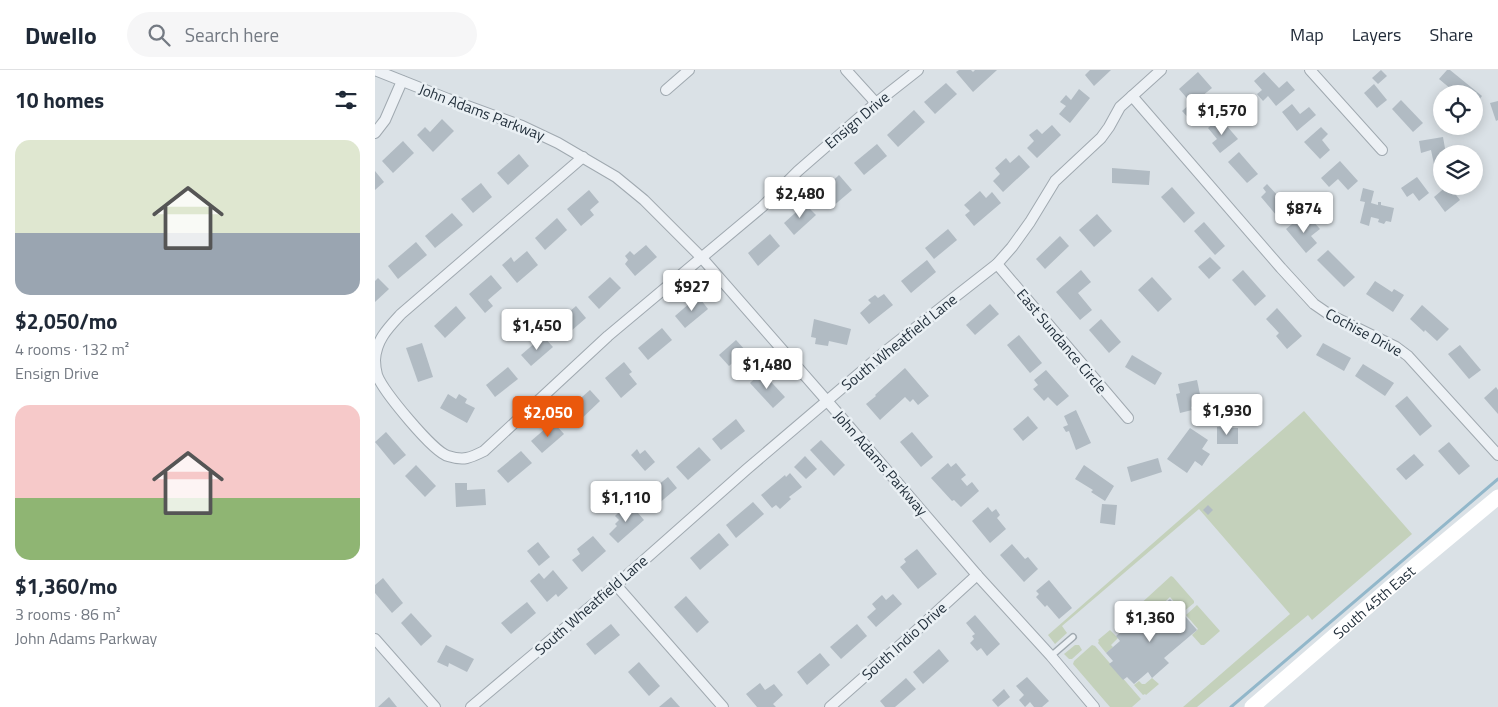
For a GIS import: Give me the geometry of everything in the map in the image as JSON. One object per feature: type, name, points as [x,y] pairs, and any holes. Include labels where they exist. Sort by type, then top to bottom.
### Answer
[{"type":"main road","name":"South 45th East","points":[[1252,707],[1498,497]]},
{"type":"street","name":"John Adams Parkway","points":[[375,70],[523,126],[558,143],[616,177],[644,200],[702,258],[1094,707]]},
{"type":"street","points":[[666,90],[689,70]]},
{"type":"street","points":[[846,70],[876,103]]},
{"type":"street","name":"Ensign Drive","points":[[583,157],[401,314],[379,341],[375,360],[377,376],[392,398],[432,446],[446,456],[466,460],[484,451],[608,336],[762,207],[798,171],[876,103],[918,70]]},
{"type":"street","name":"South Wheatfield Lane","points":[[471,707],[616,585],[747,469],[882,354],[997,264],[1030,222],[1055,181],[1101,138],[1120,107],[1161,70]]},
{"type":"street","points":[[1310,70],[1382,150]]},
{"type":"street","points":[[375,133],[385,120],[401,81]]},
{"type":"street","name":"Cochise Drive","points":[[1132,96],[1314,304],[1330,315],[1396,347],[1408,356],[1498,455]]},
{"type":"street","name":"East Sundance Circle","points":[[997,264],[1128,418]]},
{"type":"street","name":"South Indio Drive","points":[[830,707],[977,575]]},
{"type":"street","points":[[616,585],[723,707]]},
{"type":"street","points":[[375,639],[435,707]]},
{"type":"lane","points":[[1051,656],[1073,637]]},
{"type":"green space","points":[[1304,411],[1412,534],[1312,620],[1308,615],[1197,707],[1183,707],[1290,614],[1199,509],[1062,626],[1067,633],[1055,644],[1048,635]]},
{"type":"green space","points":[[1171,576],[1194,603],[1183,612],[1170,597],[1156,610],[1154,607],[1144,616],[1137,607]]},
{"type":"green space","points":[[1197,605],[1220,631],[1204,645],[1201,645],[1192,635],[1198,629],[1186,615]]},
{"type":"green space","points":[[1110,630],[1118,638],[1111,645],[1113,647],[1106,653],[1098,643],[1098,640]]},
{"type":"green space","points":[[1075,645],[1079,645],[1082,650],[1072,659],[1069,659],[1064,654]]},
{"type":"green space","points":[[1092,645],[1095,646],[1141,699],[1132,707],[1110,707],[1073,664]]},
{"type":"green space","points":[[1152,678],[1159,684],[1146,695],[1143,695],[1134,685],[1139,681],[1145,684]]},
{"type":"building","points":[[959,70],[971,70],[973,72],[975,70],[997,70],[973,92],[956,72]]},
{"type":"building","points":[[1090,70],[1111,70],[1094,86],[1085,75]]},
{"type":"building","points":[[1381,70],[1387,76],[1378,84],[1372,78]]},
{"type":"building","points":[[1447,70],[1450,70],[1468,85],[1446,85],[1439,79]]},
{"type":"building","points":[[1198,72],[1212,88],[1197,100],[1207,111],[1193,123],[1182,111],[1191,103],[1179,89]]},
{"type":"building","points":[[1264,72],[1279,88],[1287,81],[1295,90],[1276,106],[1268,96],[1263,101],[1257,94],[1262,90],[1254,81]]},
{"type":"building","points":[[946,83],[957,94],[935,114],[924,102]]},
{"type":"building","points":[[1374,84],[1387,100],[1377,108],[1364,93]]},
{"type":"building","points":[[1079,89],[1090,98],[1070,123],[1059,114],[1066,106],[1060,102],[1066,95],[1071,100]]},
{"type":"building","points":[[1401,100],[1423,123],[1413,132],[1392,109]]},
{"type":"building","points":[[1498,101],[1498,120],[1496,121],[1490,103]]},
{"type":"building","points":[[1292,104],[1300,114],[1309,107],[1316,115],[1297,131],[1282,112]]},
{"type":"building","points":[[914,110],[925,122],[898,147],[887,135]]},
{"type":"building","points":[[1220,118],[1238,139],[1220,153],[1212,143],[1217,139],[1208,128]]},
{"type":"building","points":[[442,119],[454,131],[433,152],[417,135],[425,127],[430,132]]},
{"type":"building","points":[[1052,125],[1061,135],[1037,158],[1027,148],[1034,141],[1029,135],[1037,129],[1042,134]]},
{"type":"building","points":[[1321,127],[1328,134],[1322,140],[1330,150],[1320,159],[1304,142]]},
{"type":"building","points":[[1443,137],[1444,145],[1433,145],[1433,159],[1431,150],[1421,153],[1419,141]]},
{"type":"building","points":[[403,141],[414,153],[393,173],[382,161]]},
{"type":"building","points":[[877,144],[887,156],[864,175],[854,163]]},
{"type":"building","points":[[1239,152],[1258,174],[1247,183],[1228,162]]},
{"type":"building","points":[[519,154],[529,166],[508,185],[497,173]]},
{"type":"building","points":[[1019,155],[1030,167],[1003,192],[993,181],[1000,174],[995,168],[1006,158],[1010,163]]},
{"type":"building","points":[[1340,161],[1358,181],[1348,190],[1338,179],[1329,187],[1321,178]]},
{"type":"building","points":[[1112,168],[1150,171],[1149,185],[1112,183]]},
{"type":"building","points":[[375,171],[384,182],[375,190]]},
{"type":"building","points":[[839,175],[852,190],[832,207],[820,193]]},
{"type":"building","points":[[1417,177],[1429,193],[1419,201],[1413,193],[1407,197],[1401,188]]},
{"type":"building","points":[[481,183],[492,197],[473,213],[461,199]]},
{"type":"building","points":[[1267,184],[1278,196],[1282,193],[1289,201],[1286,204],[1293,212],[1282,222],[1261,197],[1266,192],[1263,188]]},
{"type":"building","points":[[1172,187],[1195,213],[1184,223],[1161,197]]},
{"type":"building","points":[[1363,188],[1374,191],[1371,203],[1378,205],[1378,202],[1381,202],[1381,205],[1394,208],[1391,222],[1386,221],[1384,224],[1378,222],[1379,219],[1371,217],[1369,226],[1360,223],[1365,202],[1360,201]]},
{"type":"building","points":[[589,190],[599,202],[590,210],[594,215],[581,226],[567,209]]},
{"type":"building","points":[[980,191],[986,198],[992,192],[1001,203],[974,226],[965,215],[970,211],[964,205]]},
{"type":"building","points":[[1436,195],[1456,195],[1460,200],[1445,212],[1434,197]]},
{"type":"building","points":[[805,204],[816,215],[794,235],[784,223]]},
{"type":"building","points":[[452,213],[463,225],[435,248],[425,236]]},
{"type":"building","points":[[1097,214],[1112,231],[1094,247],[1079,230]]},
{"type":"building","points":[[557,218],[567,230],[545,250],[535,238]]},
{"type":"building","points":[[1310,218],[1320,229],[1311,236],[1317,243],[1306,253],[1286,229],[1297,220],[1302,225]]},
{"type":"building","points":[[1204,222],[1225,246],[1215,255],[1194,231]]},
{"type":"building","points":[[948,229],[957,240],[934,259],[925,248]]},
{"type":"building","points":[[770,234],[780,246],[758,266],[748,253]]},
{"type":"building","points":[[1060,236],[1069,246],[1045,269],[1036,259]]},
{"type":"building","points":[[416,242],[427,255],[398,279],[388,266]]},
{"type":"building","points":[[646,245],[657,257],[635,276],[625,264],[628,260],[625,256],[630,251],[634,255]]},
{"type":"building","points":[[1328,250],[1355,277],[1344,287],[1317,260]]},
{"type":"building","points":[[527,251],[538,265],[517,283],[502,265],[511,257],[514,262]]},
{"type":"building","points":[[1210,257],[1221,268],[1209,279],[1198,267]]},
{"type":"building","points":[[927,260],[936,272],[911,293],[901,281]]},
{"type":"building","points":[[1081,270],[1091,282],[1078,293],[1092,310],[1080,320],[1056,292]]},
{"type":"building","points":[[1243,270],[1266,296],[1255,306],[1232,280]]},
{"type":"building","points":[[491,275],[502,288],[488,300],[493,306],[485,313],[469,294]]},
{"type":"building","points":[[610,277],[621,288],[599,309],[588,297]]},
{"type":"building","points":[[1152,277],[1172,299],[1158,312],[1138,290]]},
{"type":"building","points":[[378,278],[389,289],[375,302],[375,281]]},
{"type":"building","points":[[1375,281],[1392,292],[1394,289],[1404,295],[1393,312],[1366,294]]},
{"type":"building","points":[[884,294],[893,305],[869,324],[860,313],[871,303],[868,300],[875,295],[878,298]]},
{"type":"building","points":[[698,296],[708,309],[685,328],[675,316]]},
{"type":"building","points":[[990,304],[999,314],[975,335],[966,325]]},
{"type":"building","points":[[1422,305],[1449,329],[1437,341],[1410,319]]},
{"type":"building","points":[[456,306],[466,318],[445,338],[434,326]]},
{"type":"building","points":[[576,306],[586,318],[563,338],[553,326]]},
{"type":"building","points":[[1277,308],[1302,336],[1287,349],[1276,336],[1279,333],[1266,319]]},
{"type":"building","points":[[814,319],[851,329],[847,345],[829,341],[828,346],[815,344],[816,338],[811,337]]},
{"type":"building","points":[[1101,319],[1121,342],[1109,353],[1089,330]]},
{"type":"building","points":[[662,328],[672,340],[648,360],[638,348]]},
{"type":"building","points":[[1019,335],[1042,363],[1030,373],[1007,345]]},
{"type":"building","points":[[543,336],[553,347],[531,366],[521,355]]},
{"type":"building","points":[[736,340],[746,351],[729,366],[719,355]]},
{"type":"building","points":[[422,343],[433,377],[418,382],[406,348]]},
{"type":"building","points":[[1323,343],[1351,358],[1344,371],[1316,355]]},
{"type":"building","points":[[1460,345],[1481,370],[1469,379],[1448,354]]},
{"type":"building","points":[[1132,355],[1162,373],[1155,385],[1125,367]]},
{"type":"building","points":[[624,362],[632,372],[629,374],[637,384],[621,398],[605,378]]},
{"type":"building","points":[[1363,364],[1394,383],[1385,396],[1355,376]]},
{"type":"building","points":[[508,367],[518,379],[495,397],[486,385]]},
{"type":"building","points":[[905,368],[929,396],[918,405],[913,399],[910,402],[905,397],[880,420],[866,404]]},
{"type":"building","points":[[1046,370],[1069,396],[1057,406],[1048,397],[1044,401],[1033,389],[1038,385],[1034,380]]},
{"type":"building","points":[[762,372],[785,397],[773,408],[750,383]]},
{"type":"building","points":[[1197,380],[1202,404],[1191,407],[1192,410],[1180,413],[1176,394],[1180,393],[1178,384]]},
{"type":"building","points":[[1496,387],[1498,390],[1498,414],[1484,398]]},
{"type":"building","points":[[590,390],[600,401],[578,422],[567,410]]},
{"type":"building","points":[[448,394],[456,399],[459,394],[467,399],[465,403],[475,408],[467,423],[440,408]]},
{"type":"building","points":[[1407,396],[1432,426],[1420,436],[1395,406]]},
{"type":"building","points":[[1076,410],[1091,443],[1076,450],[1069,431],[1066,432],[1063,427],[1068,425],[1064,416]]},
{"type":"building","points":[[1028,416],[1038,428],[1023,441],[1013,429]]},
{"type":"building","points":[[736,419],[745,431],[721,450],[712,439]]},
{"type":"building","points":[[553,422],[564,434],[542,453],[531,441]]},
{"type":"building","points":[[1217,427],[1238,428],[1238,444],[1217,444]]},
{"type":"building","points":[[1190,428],[1208,440],[1202,449],[1210,454],[1202,466],[1195,461],[1187,473],[1167,459]]},
{"type":"building","points":[[386,432],[406,455],[394,465],[375,442]]},
{"type":"building","points":[[912,432],[933,457],[921,467],[900,442]]},
{"type":"building","points":[[821,440],[845,465],[834,476],[810,450]]},
{"type":"building","points":[[1449,442],[1470,466],[1459,475],[1438,451]]},
{"type":"building","points":[[699,447],[711,460],[688,480],[676,467]]},
{"type":"building","points":[[637,449],[640,454],[645,450],[655,462],[645,471],[631,455]]},
{"type":"building","points":[[521,451],[532,463],[508,483],[497,471]]},
{"type":"building","points":[[1414,454],[1424,465],[1406,480],[1396,469]]},
{"type":"building","points":[[805,456],[817,469],[806,479],[794,467]]},
{"type":"building","points":[[1158,458],[1162,472],[1131,482],[1127,467]]},
{"type":"building","points":[[948,463],[951,467],[956,463],[966,475],[961,479],[967,486],[972,482],[979,491],[961,507],[954,500],[952,501],[931,478]]},
{"type":"building","points":[[416,465],[436,486],[425,497],[405,476]]},
{"type":"building","points":[[1084,465],[1114,486],[1105,501],[1091,492],[1093,490],[1075,479]]},
{"type":"building","points":[[790,473],[802,487],[789,497],[791,499],[780,509],[776,505],[772,508],[761,495]]},
{"type":"building","points":[[668,477],[677,488],[651,510],[641,499],[650,491],[647,487],[654,481],[658,485]]},
{"type":"building","points":[[455,483],[467,483],[467,490],[485,489],[486,505],[456,507]]},
{"type":"building","points":[[753,502],[764,514],[736,538],[726,525]]},
{"type":"building","points":[[1102,504],[1117,505],[1115,525],[1100,523]]},
{"type":"building","points":[[1208,505],[1213,510],[1208,515],[1203,510]]},
{"type":"building","points":[[625,506],[628,510],[632,506],[644,520],[618,543],[609,534],[617,526],[615,524],[619,520],[615,516]]},
{"type":"building","points":[[988,507],[992,512],[996,509],[1000,515],[997,518],[1006,529],[990,543],[972,521]]},
{"type":"building","points":[[719,533],[729,545],[700,570],[690,558]]},
{"type":"building","points":[[593,536],[606,551],[582,572],[572,560],[580,554],[577,549]]},
{"type":"building","points":[[538,542],[550,557],[539,566],[527,551]]},
{"type":"building","points":[[1012,544],[1025,559],[1028,557],[1038,569],[1024,582],[1000,555]]},
{"type":"building","points":[[917,549],[937,574],[918,589],[900,567],[906,562],[904,559]]},
{"type":"building","points":[[553,570],[568,588],[558,597],[556,594],[547,602],[530,581],[539,573],[544,579]]},
{"type":"building","points":[[383,578],[403,603],[392,613],[375,593],[375,585]]},
{"type":"building","points":[[1049,580],[1072,608],[1059,619],[1047,605],[1045,607],[1036,597],[1039,594],[1036,591]]},
{"type":"building","points":[[893,594],[902,604],[876,627],[867,617],[876,609],[872,604],[882,595],[886,600]]},
{"type":"building","points":[[686,596],[709,622],[697,633],[674,607]]},
{"type":"building","points":[[1170,599],[1197,630],[1164,658],[1169,663],[1152,678],[1148,672],[1134,684],[1127,677],[1123,680],[1109,664],[1113,661],[1106,653],[1120,641],[1116,636],[1133,622],[1137,627]]},
{"type":"building","points":[[527,602],[536,613],[511,634],[501,623]]},
{"type":"building","points":[[411,613],[432,636],[421,646],[401,623]]},
{"type":"building","points":[[975,615],[1000,644],[987,656],[981,648],[977,651],[970,643],[974,639],[972,636],[975,634],[966,623]]},
{"type":"building","points":[[611,624],[620,635],[595,655],[586,644]]},
{"type":"building","points":[[857,624],[867,636],[841,659],[830,647]]},
{"type":"building","points":[[446,645],[474,659],[467,672],[449,663],[448,667],[437,662]]},
{"type":"building","points":[[939,649],[949,661],[923,684],[913,672]]},
{"type":"building","points":[[820,653],[830,665],[807,685],[797,672]]},
{"type":"building","points":[[639,662],[660,686],[649,696],[628,672]]},
{"type":"building","points":[[1027,677],[1049,701],[1042,707],[1034,707],[1030,702],[1025,707],[1019,700],[1024,695],[1016,686]]},
{"type":"building","points":[[906,678],[916,689],[895,707],[885,707],[880,701]]},
{"type":"building","points":[[760,683],[765,690],[774,684],[783,695],[773,704],[776,707],[757,707],[746,694]]},
{"type":"building","points":[[1004,689],[1010,697],[998,707],[992,700]]},
{"type":"building","points":[[389,697],[397,707],[378,707]]},
{"type":"building","points":[[671,697],[680,707],[659,707]]},
{"type":"waterway","points":[[1231,707],[1498,479]]}]
